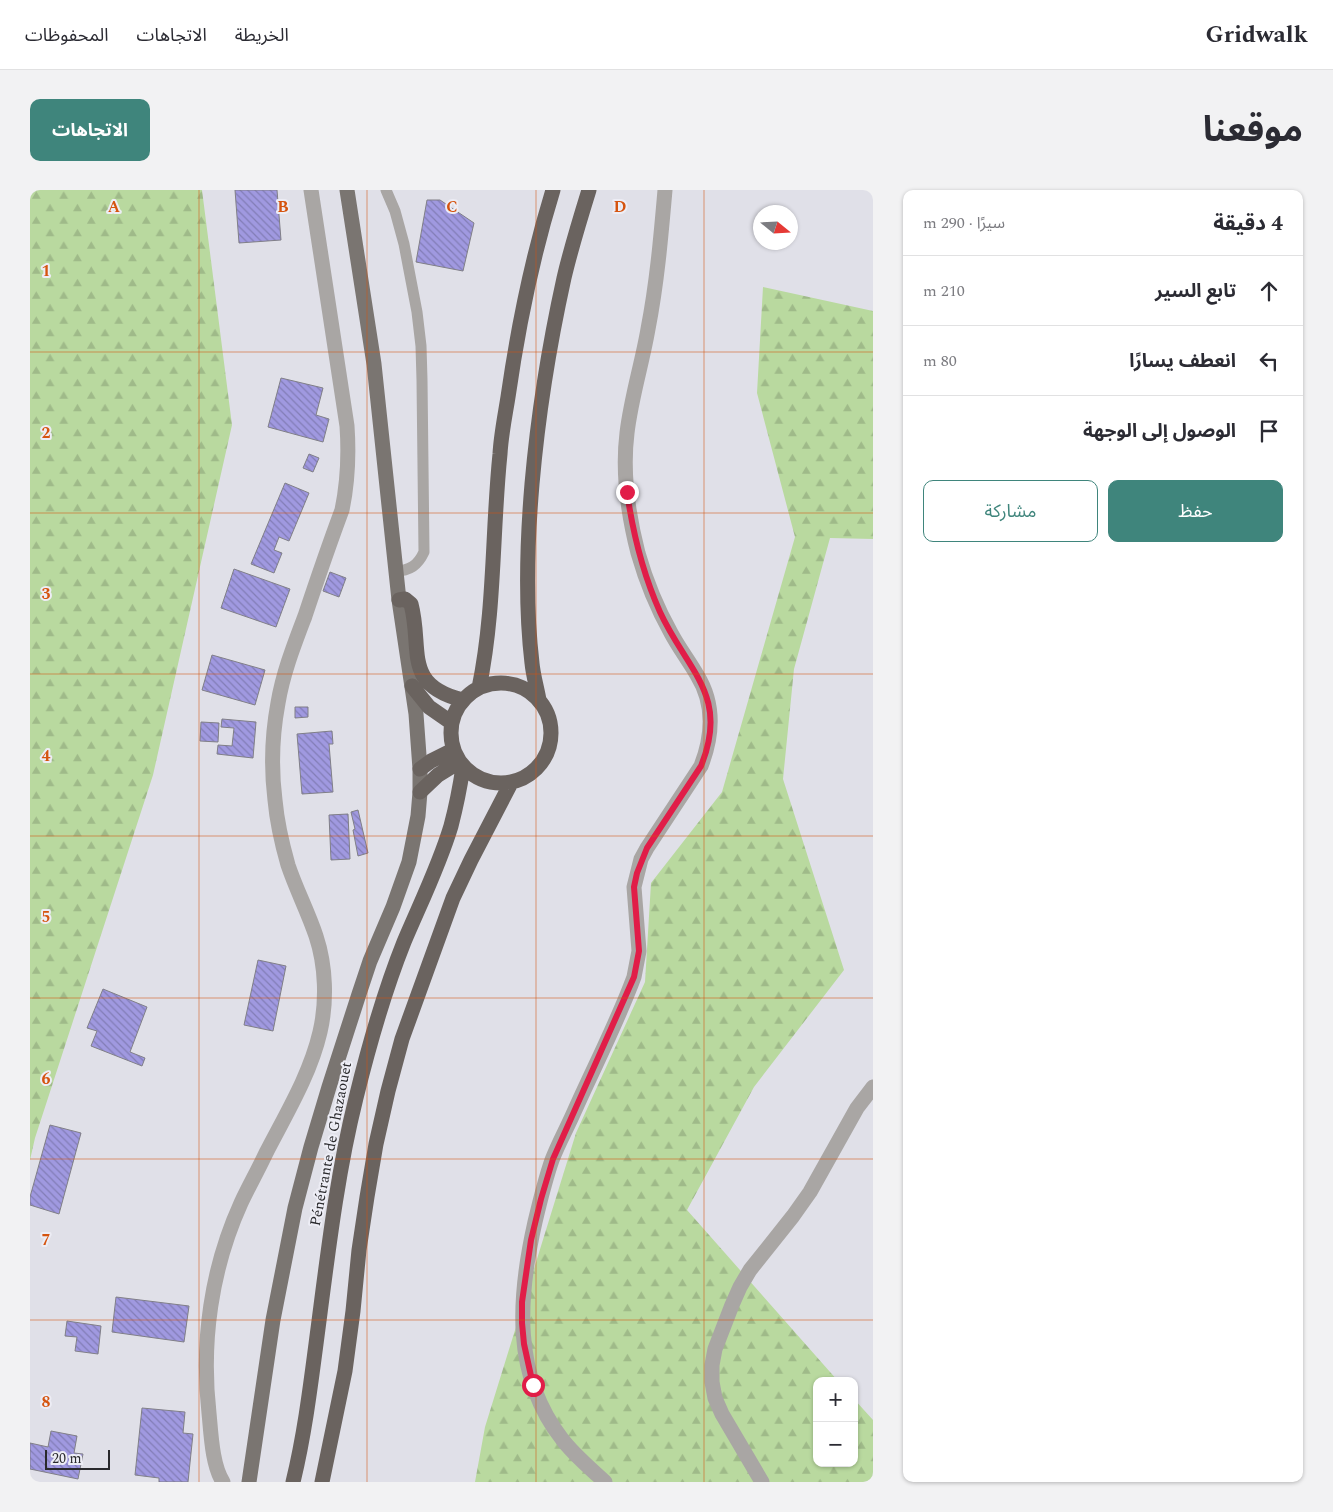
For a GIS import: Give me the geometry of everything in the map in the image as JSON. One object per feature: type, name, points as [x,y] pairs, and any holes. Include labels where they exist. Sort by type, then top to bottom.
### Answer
[{"type":"highway","points":[[479,688],[486,656],[490,620],[494,522],[500,453],[513,357],[529,276],[553,190]]},
{"type":"highway","points":[[539,700],[532,664],[528,584],[528,543],[535,457],[540,411],[555,321],[565,276],[589,190]]},
{"type":"highway","points":[[399,600],[406,599],[411,604],[417,659],[428,682],[436,690],[463,700]]},
{"type":"highway","points":[[494,683],[511,684],[527,689],[539,700],[548,715],[552,732],[549,750],[534,771],[511,783],[498,784],[473,776],[458,760],[450,736],[452,723],[458,707],[470,693],[494,683]]},
{"type":"highway","points":[[412,686],[429,707],[452,723]]},
{"type":"highway","points":[[420,769],[431,761],[458,760]]},
{"type":"highway","points":[[420,792],[458,760]]},
{"type":"highway","name":"Pénétrante de Ghazaouet","points":[[293,1482],[306,1418],[341,1166],[352,1115],[382,1004],[404,944],[441,856],[450,827],[458,797],[458,760]]},
{"type":"highway","points":[[322,1482],[345,1371],[359,1250],[376,1144],[402,1039],[454,898],[471,860],[511,783]]},
{"type":"main road","points":[[249,1482],[273,1320],[295,1208],[311,1147],[356,1003],[370,961],[394,907],[406,870],[414,839],[420,792],[419,742],[395,571],[374,364],[347,190]]},
{"type":"street","points":[[223,1482],[217,1469],[206,1391],[209,1315],[216,1277],[227,1240],[241,1204],[305,1076],[314,1053],[324,1006],[324,982],[321,959],[316,937],[288,865],[282,842],[275,802],[272,769],[278,704],[285,672],[342,510],[348,468],[347,426],[311,190]]},
{"type":"street","points":[[605,1482],[562,1441],[541,1404],[533,1385],[528,1364],[522,1323],[522,1302],[531,1240],[553,1159],[634,977],[639,951],[634,887],[641,859],[701,766],[710,736],[712,720],[705,689],[671,634],[648,583],[631,523],[627,492],[625,463],[627,434],[654,295],[665,190]]},
{"type":"street","points":[[762,1482],[722,1414],[715,1398],[712,1382],[712,1365],[715,1349],[732,1305],[750,1270],[810,1192],[857,1108],[873,1087]]},
{"type":"lane","points":[[386,190],[395,211],[411,278],[419,329],[422,380],[424,552],[416,564],[403,571],[395,571]]},
{"type":"green space","points":[[30,190],[202,190],[232,425],[153,775],[35,1138],[30,1160]]},
{"type":"green space","points":[[763,287],[873,311],[873,539],[830,538],[794,669],[783,779],[844,970],[754,1087],[687,1210],[834,1377],[813,1377],[813,1467],[858,1467],[858,1403],[873,1420],[873,1482],[475,1482],[485,1427],[576,1133],[645,982],[651,883],[722,792],[795,537],[757,393]]},
{"type":"building","points":[[235,190],[277,190],[281,240],[239,243]]},
{"type":"building","points":[[427,200],[440,200],[474,223],[463,271],[416,262]]},
{"type":"building","points":[[281,378],[323,388],[316,415],[329,419],[323,442],[268,427]]},
{"type":"building","points":[[309,454],[319,458],[313,472],[303,468]]},
{"type":"building","points":[[285,483],[309,493],[289,541],[279,537],[274,550],[282,553],[274,573],[251,564]]},
{"type":"building","points":[[234,569],[290,589],[276,627],[221,608]]},
{"type":"building","points":[[330,572],[346,578],[339,597],[323,591]]},
{"type":"building","points":[[212,655],[265,670],[255,705],[202,690]]},
{"type":"building","points":[[295,707],[308,707],[308,717],[295,718]]},
{"type":"building","points":[[222,719],[256,722],[253,758],[217,754],[218,745],[232,746],[234,728],[221,727]]},
{"type":"building","points":[[201,722],[219,723],[218,742],[200,741]]},
{"type":"building","points":[[332,731],[333,744],[329,744],[333,792],[302,794],[297,734]]},
{"type":"building","points":[[358,810],[368,853],[358,856],[351,812]]},
{"type":"building","points":[[348,814],[350,859],[331,860],[329,815]]},
{"type":"building","points":[[258,960],[286,966],[273,1031],[244,1025]]},
{"type":"building","points":[[103,989],[147,1007],[130,1052],[145,1058],[142,1066],[91,1046],[97,1031],[87,1028]]},
{"type":"building","points":[[50,1125],[81,1133],[59,1214],[30,1205],[30,1197]]},
{"type":"building","points":[[116,1297],[189,1306],[184,1342],[112,1332]]},
{"type":"building","points":[[67,1321],[101,1326],[98,1354],[75,1351],[77,1337],[65,1336]]},
{"type":"building","points":[[142,1408],[185,1412],[183,1433],[193,1434],[188,1482],[159,1482],[159,1478],[135,1475]]},
{"type":"building","points":[[51,1431],[77,1436],[74,1453],[83,1454],[78,1479],[30,1469],[30,1443],[48,1447]]},
{"type":"route","points":[[533,1385],[524,1344],[522,1302],[531,1240],[541,1199],[553,1159],[629,990],[638,964],[639,939],[634,887],[641,859],[701,766],[707,751],[712,720],[705,689],[671,634],[648,583],[631,523],[627,492]]}]
